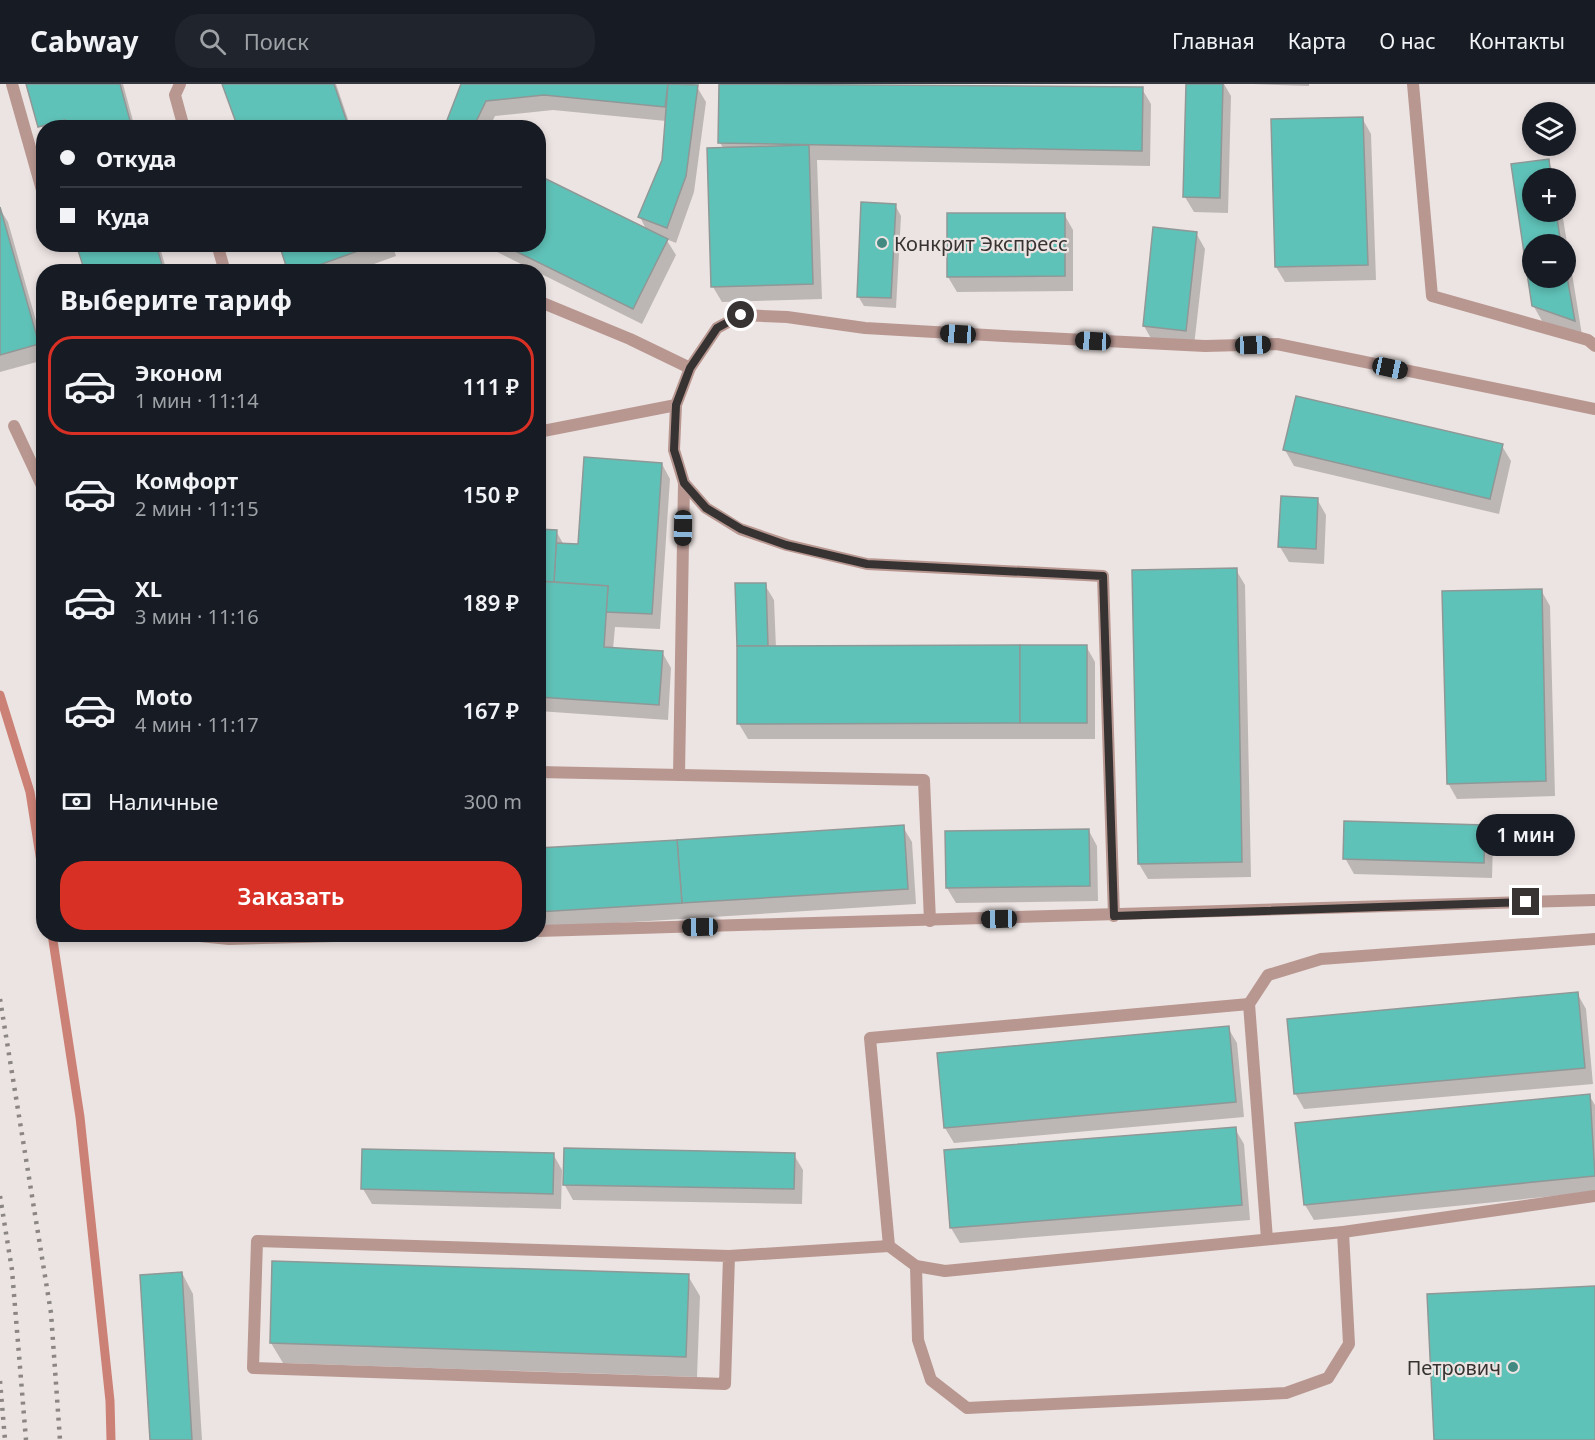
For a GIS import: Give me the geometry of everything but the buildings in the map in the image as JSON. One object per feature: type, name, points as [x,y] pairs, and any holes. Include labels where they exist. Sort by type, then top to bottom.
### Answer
[{"type":"lane","points":[[12,84],[36,169]]},
{"type":"lane","points":[[180,84],[175,95],[182,120]]},
{"type":"lane","points":[[1413,84],[1432,296],[1588,340],[1595,346]]},
{"type":"lane","points":[[546,304],[630,339],[690,368]]},
{"type":"lane","points":[[679,775],[684,483],[674,450],[676,405],[690,368],[717,328],[741,315],[787,316],[865,328],[911,331],[1205,346],[1277,344],[1595,409]]},
{"type":"lane","points":[[546,430],[676,405]]},
{"type":"lane","points":[[14,426],[36,473]]},
{"type":"lane","points":[[684,483],[706,508],[741,529],[786,545],[867,564],[1103,576],[1114,916]]},
{"type":"lane","points":[[546,772],[924,780],[930,921]]},
{"type":"lane","points":[[546,931],[1114,916],[1595,900]]},
{"type":"lane","points":[[1267,1239],[1249,1004],[1269,975],[1321,959],[1595,939]]},
{"type":"lane","points":[[889,1246],[870,1038],[1249,1004]]},
{"type":"lane","points":[[729,1256],[725,1383],[253,1368],[257,1241],[729,1256],[889,1246],[915,1266],[945,1270],[1343,1232],[1595,1196]]},
{"type":"lane","points":[[915,1266],[918,1340],[931,1380],[967,1408],[1286,1393],[1328,1378],[1349,1344],[1343,1232]]},
{"type":"waterway","points":[[0,695],[30,792],[36,830]]},
{"type":"waterway","points":[[53,942],[80,1117],[110,1401],[111,1440]]},
{"type":"railway","points":[[0,999],[51,1313],[60,1440]]},
{"type":"railway","points":[[0,1196],[12,1270],[26,1440]]},
{"type":"railway","points":[[0,1381],[5,1440]]},
{"type":"place","name":"Конкрит Экспресс","points":[[882,243]]},
{"type":"place","name":"Петрович","points":[[1513,1367]]},
{"type":"route","points":[[741,315],[717,328],[690,368],[676,405],[674,450],[684,483],[706,508],[741,529],[786,545],[867,564],[1103,576],[1114,916],[1526,902]]}]
